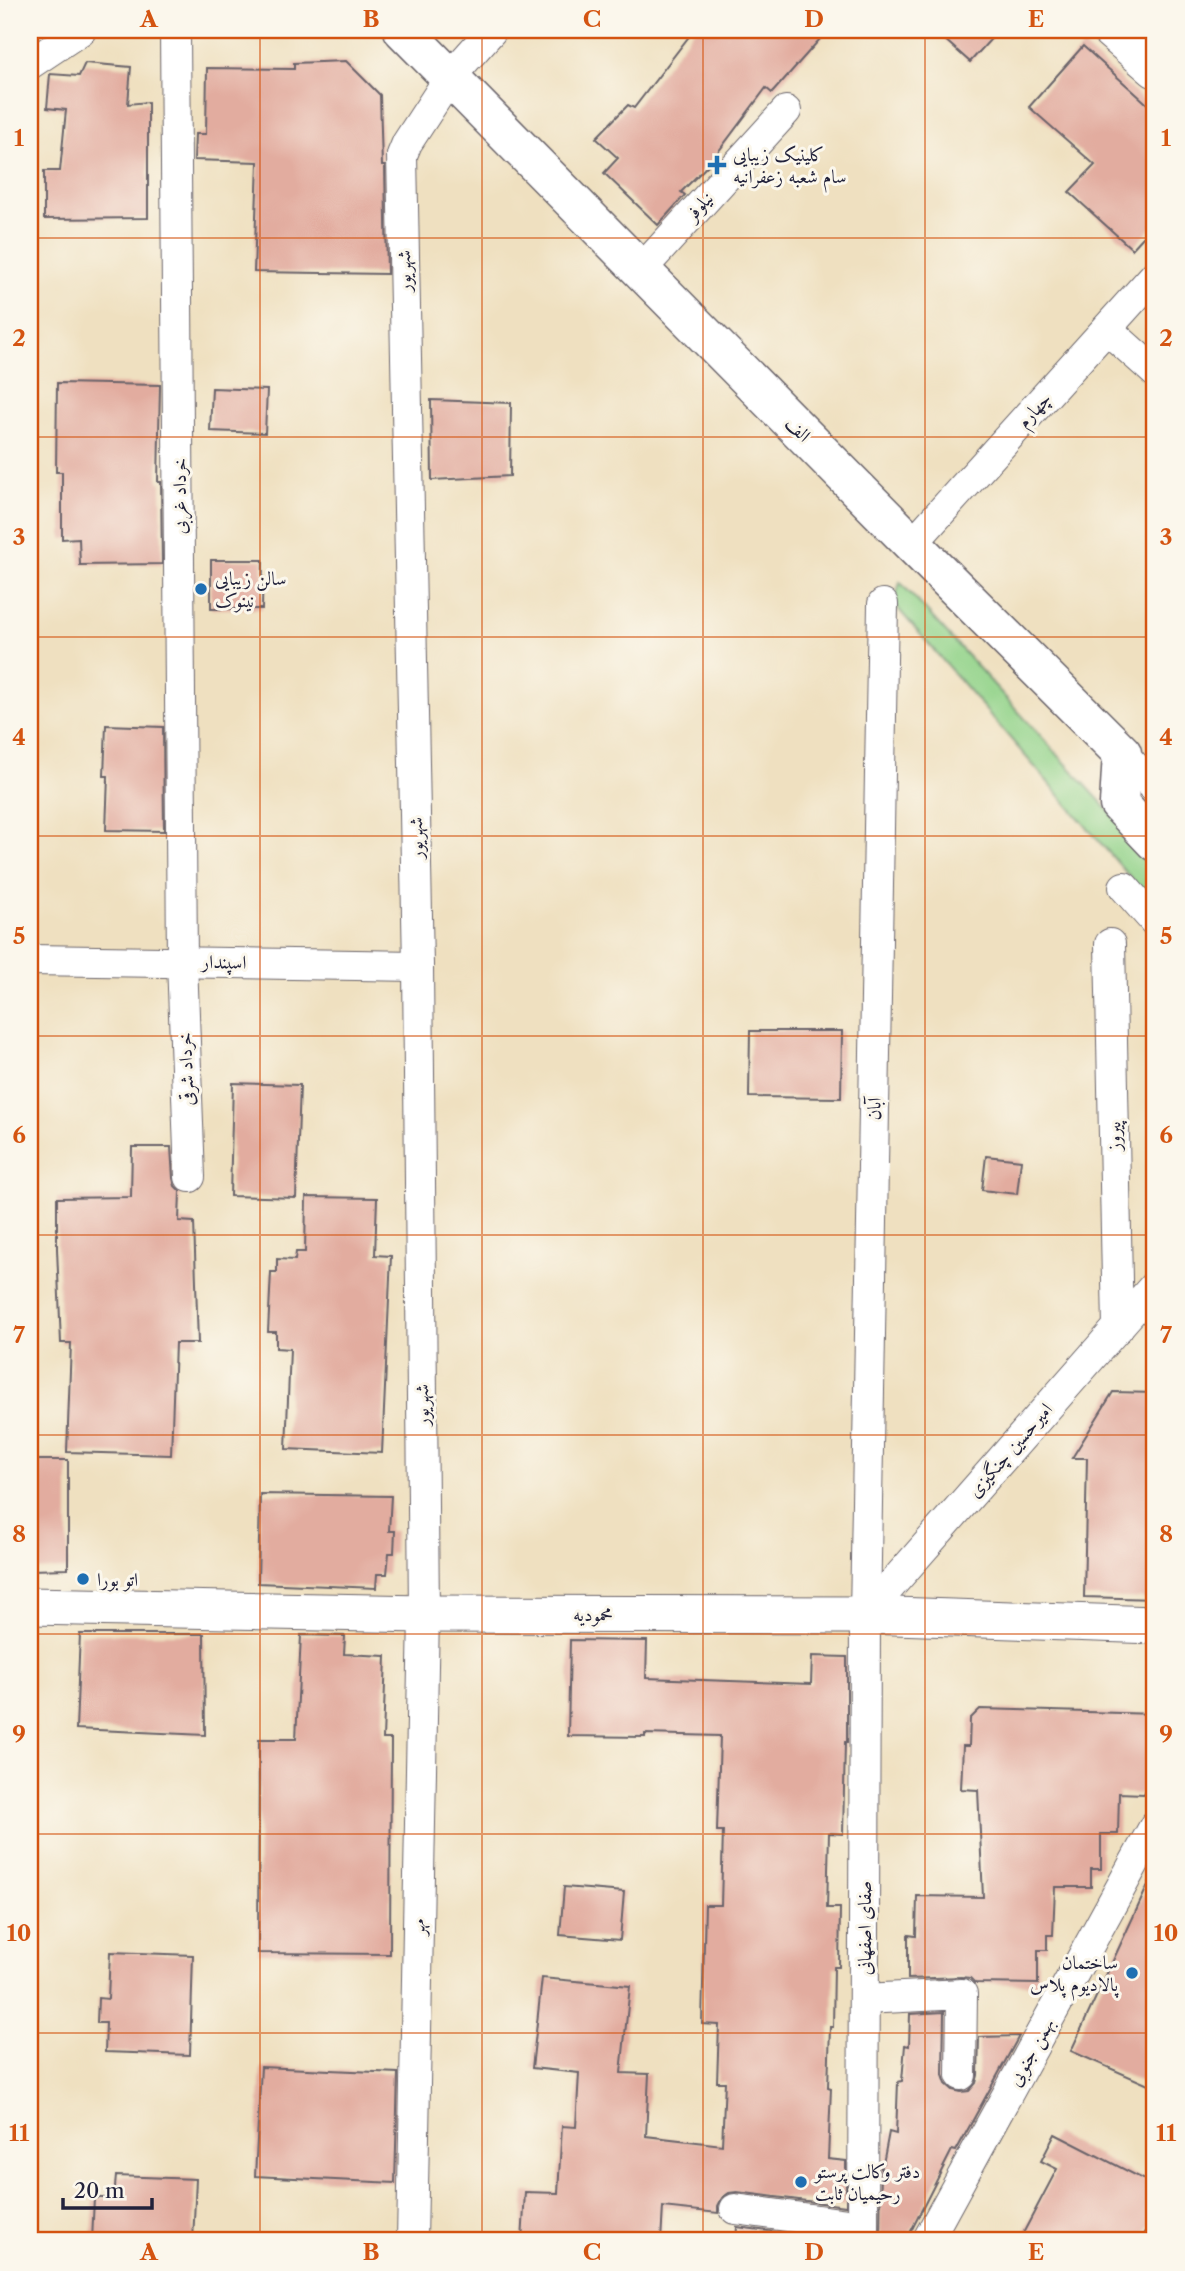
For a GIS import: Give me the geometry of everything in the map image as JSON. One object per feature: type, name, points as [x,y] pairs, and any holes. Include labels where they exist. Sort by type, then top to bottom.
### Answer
[{"type":"main road","name":"الف","points":[[403,30],[1122,753]]},
{"type":"main road","points":[[1122,753],[1119,804],[1155,842]]},
{"type":"street","points":[[30,64],[81,30]]},
{"type":"street","name":"خرداد غربی","points":[[175,30],[182,961]]},
{"type":"street","name":"شهریور","points":[[424,1614],[418,967],[402,155],[413,132],[450,77],[492,30]]},
{"type":"street","points":[[1111,30],[1155,69]]},
{"type":"street","name":"نیلوفر","points":[[641,271],[786,111]]},
{"type":"street","name":"چهارم","points":[[912,544],[1155,275]]},
{"type":"street","points":[[1107,329],[1155,372]]},
{"type":"street","name":"آبان","points":[[865,1615],[883,604]]},
{"type":"street","points":[[1122,753],[1155,788]]},
{"type":"street","points":[[1124,887],[1155,922]]},
{"type":"street","name":"پیروز","points":[[1110,944],[1118,1328]]},
{"type":"street","name":"اسپندار","points":[[30,960],[418,967]]},
{"type":"street","name":"خرداد شرقی","points":[[182,961],[190,1177]]},
{"type":"street","name":"امیرحسین چنگیزی","points":[[865,1615],[1155,1285]]},
{"type":"street","name":"محمودیه","points":[[30,1606],[424,1614],[865,1615],[1155,1625]]},
{"type":"street","name":"مهر","points":[[412,2241],[424,1614]]},
{"type":"street","name":"صفای اصفهانی","points":[[863,2233],[865,1615]]},
{"type":"street","name":"بهمن جنوبی","points":[[927,2241],[1155,1825]]},
{"type":"street","points":[[864,1998],[962,1994],[961,2075]]},
{"type":"street","points":[[735,2209],[863,2233]]},
{"type":"green space","points":[[900,582],[1155,861],[1155,906],[894,604]]},
{"type":"building","points":[[694,30],[828,30],[772,93],[766,88],[709,164],[681,192],[685,195],[658,225],[604,173],[618,158],[596,138],[628,105],[634,108]]},
{"type":"building","points":[[934,30],[999,30],[970,62]]},
{"type":"building","points":[[1083,46],[1155,111],[1155,224],[1132,249],[1069,192],[1095,165],[1029,107]]},
{"type":"building","points":[[346,61],[380,95],[382,166],[385,166],[387,274],[254,272],[258,162],[194,160],[195,134],[206,134],[207,68],[294,69],[294,63]]},
{"type":"building","points":[[85,63],[131,67],[128,104],[148,102],[148,218],[44,219],[44,171],[60,171],[66,110],[47,108],[50,74],[79,76]]},
{"type":"building","points":[[57,383],[160,385],[158,482],[161,482],[162,564],[80,565],[79,538],[62,539],[62,472],[56,472]]},
{"type":"building","points":[[212,388],[267,390],[265,433],[210,431]]},
{"type":"building","points":[[431,400],[511,403],[510,476],[432,480]]},
{"type":"building","points":[[211,560],[263,560],[262,609],[211,609]]},
{"type":"building","points":[[106,725],[163,727],[164,831],[106,830]]},
{"type":"building","points":[[750,1031],[842,1031],[841,1098],[749,1097]]},
{"type":"building","points":[[233,1083],[300,1085],[296,1198],[230,1196]]},
{"type":"building","points":[[132,1147],[171,1147],[173,1178],[180,1191],[179,1221],[194,1222],[198,1343],[175,1343],[171,1455],[67,1452],[71,1343],[61,1343],[57,1198],[131,1197]]},
{"type":"building","points":[[986,1156],[1021,1160],[1017,1194],[982,1190]]},
{"type":"building","points":[[306,1197],[377,1198],[375,1255],[391,1256],[382,1453],[286,1449],[290,1349],[276,1348],[276,1332],[268,1332],[271,1272],[277,1272],[277,1259],[295,1260],[296,1252],[305,1252]]},
{"type":"building","points":[[1113,1392],[1155,1393],[1155,1599],[1084,1597],[1087,1458],[1072,1458]]},
{"type":"building","points":[[30,1460],[68,1460],[68,1569],[30,1570]]},
{"type":"building","points":[[260,1494],[391,1496],[389,1531],[395,1531],[394,1553],[389,1553],[387,1574],[377,1574],[376,1588],[258,1583]]},
{"type":"building","points":[[80,1634],[204,1634],[205,1735],[76,1729]]},
{"type":"building","points":[[301,1635],[345,1636],[344,1654],[386,1656],[383,1739],[391,1739],[390,1954],[258,1953],[259,1739],[296,1739]]},
{"type":"building","points":[[570,1640],[647,1641],[646,1678],[811,1684],[812,1656],[847,1657],[843,1834],[829,1833],[827,1908],[840,1908],[839,1967],[834,1967],[833,2027],[830,2027],[828,2159],[846,2161],[846,2206],[737,2192],[722,2198],[718,2213],[663,2207],[661,2241],[522,2241],[525,2192],[558,2193],[562,2126],[576,2127],[579,2073],[532,2068],[542,1978],[630,1986],[621,2073],[649,2074],[646,2136],[722,2145],[725,2082],[717,2082],[719,2025],[702,2024],[705,1905],[721,1905],[723,1831],[717,1831],[720,1736],[568,1736]]},
{"type":"building","points":[[980,1709],[1155,1714],[1155,1771],[1144,1794],[1119,1793],[1118,1834],[1101,1834],[1101,1869],[1091,1869],[1091,1887],[1055,1887],[1053,1935],[1047,1935],[1047,1950],[1038,1950],[1038,1984],[975,1983],[970,1978],[961,1977],[908,1979],[908,1935],[916,1936],[917,1896],[983,1897],[978,1790],[961,1789],[963,1746],[969,1746],[970,1719]]},
{"type":"building","name":"ساختمان پالادیوم پلاس","points":[[1155,1870],[1155,2088],[1071,2051]]},
{"type":"building","points":[[564,1887],[624,1892],[620,1940],[560,1935]]},
{"type":"building","points":[[110,1952],[193,1955],[190,2055],[105,2052],[106,2023],[97,2023],[98,1998],[108,1999]]},
{"type":"building","points":[[944,2012],[943,2075],[946,2084],[953,2090],[969,2091],[976,2083],[979,2037],[1019,2036],[956,2151],[952,2150],[906,2241],[880,2241],[881,2164],[889,2132],[896,2134],[898,2082],[902,2081],[905,2045],[909,2046],[910,2014]]},
{"type":"building","points":[[261,2067],[398,2073],[395,2183],[255,2176]]},
{"type":"building","points":[[1055,2134],[1155,2185],[1155,2214],[1141,2241],[1019,2241],[1057,2169],[1041,2161]]},
{"type":"building","points":[[116,2176],[196,2179],[193,2241],[92,2241],[94,2198],[114,2198]]},
{"type":"building","points":[[737,2227],[845,2241],[736,2241]]},
{"type":"place","name":"کلینیک زیبایی سام شعبه زعفرانیه","points":[[717,165]]},
{"type":"place","name":"سالن زیبایی نینوک","points":[[201,589]]},
{"type":"place","name":"اتو بورا","points":[[83,1579]]},
{"type":"place","name":"ساختمان پالادیوم پلاس","points":[[1132,1973]]},
{"type":"place","name":"دفتر وکالت پرستو رحیمیان ثابت","points":[[801,2182]]}]
